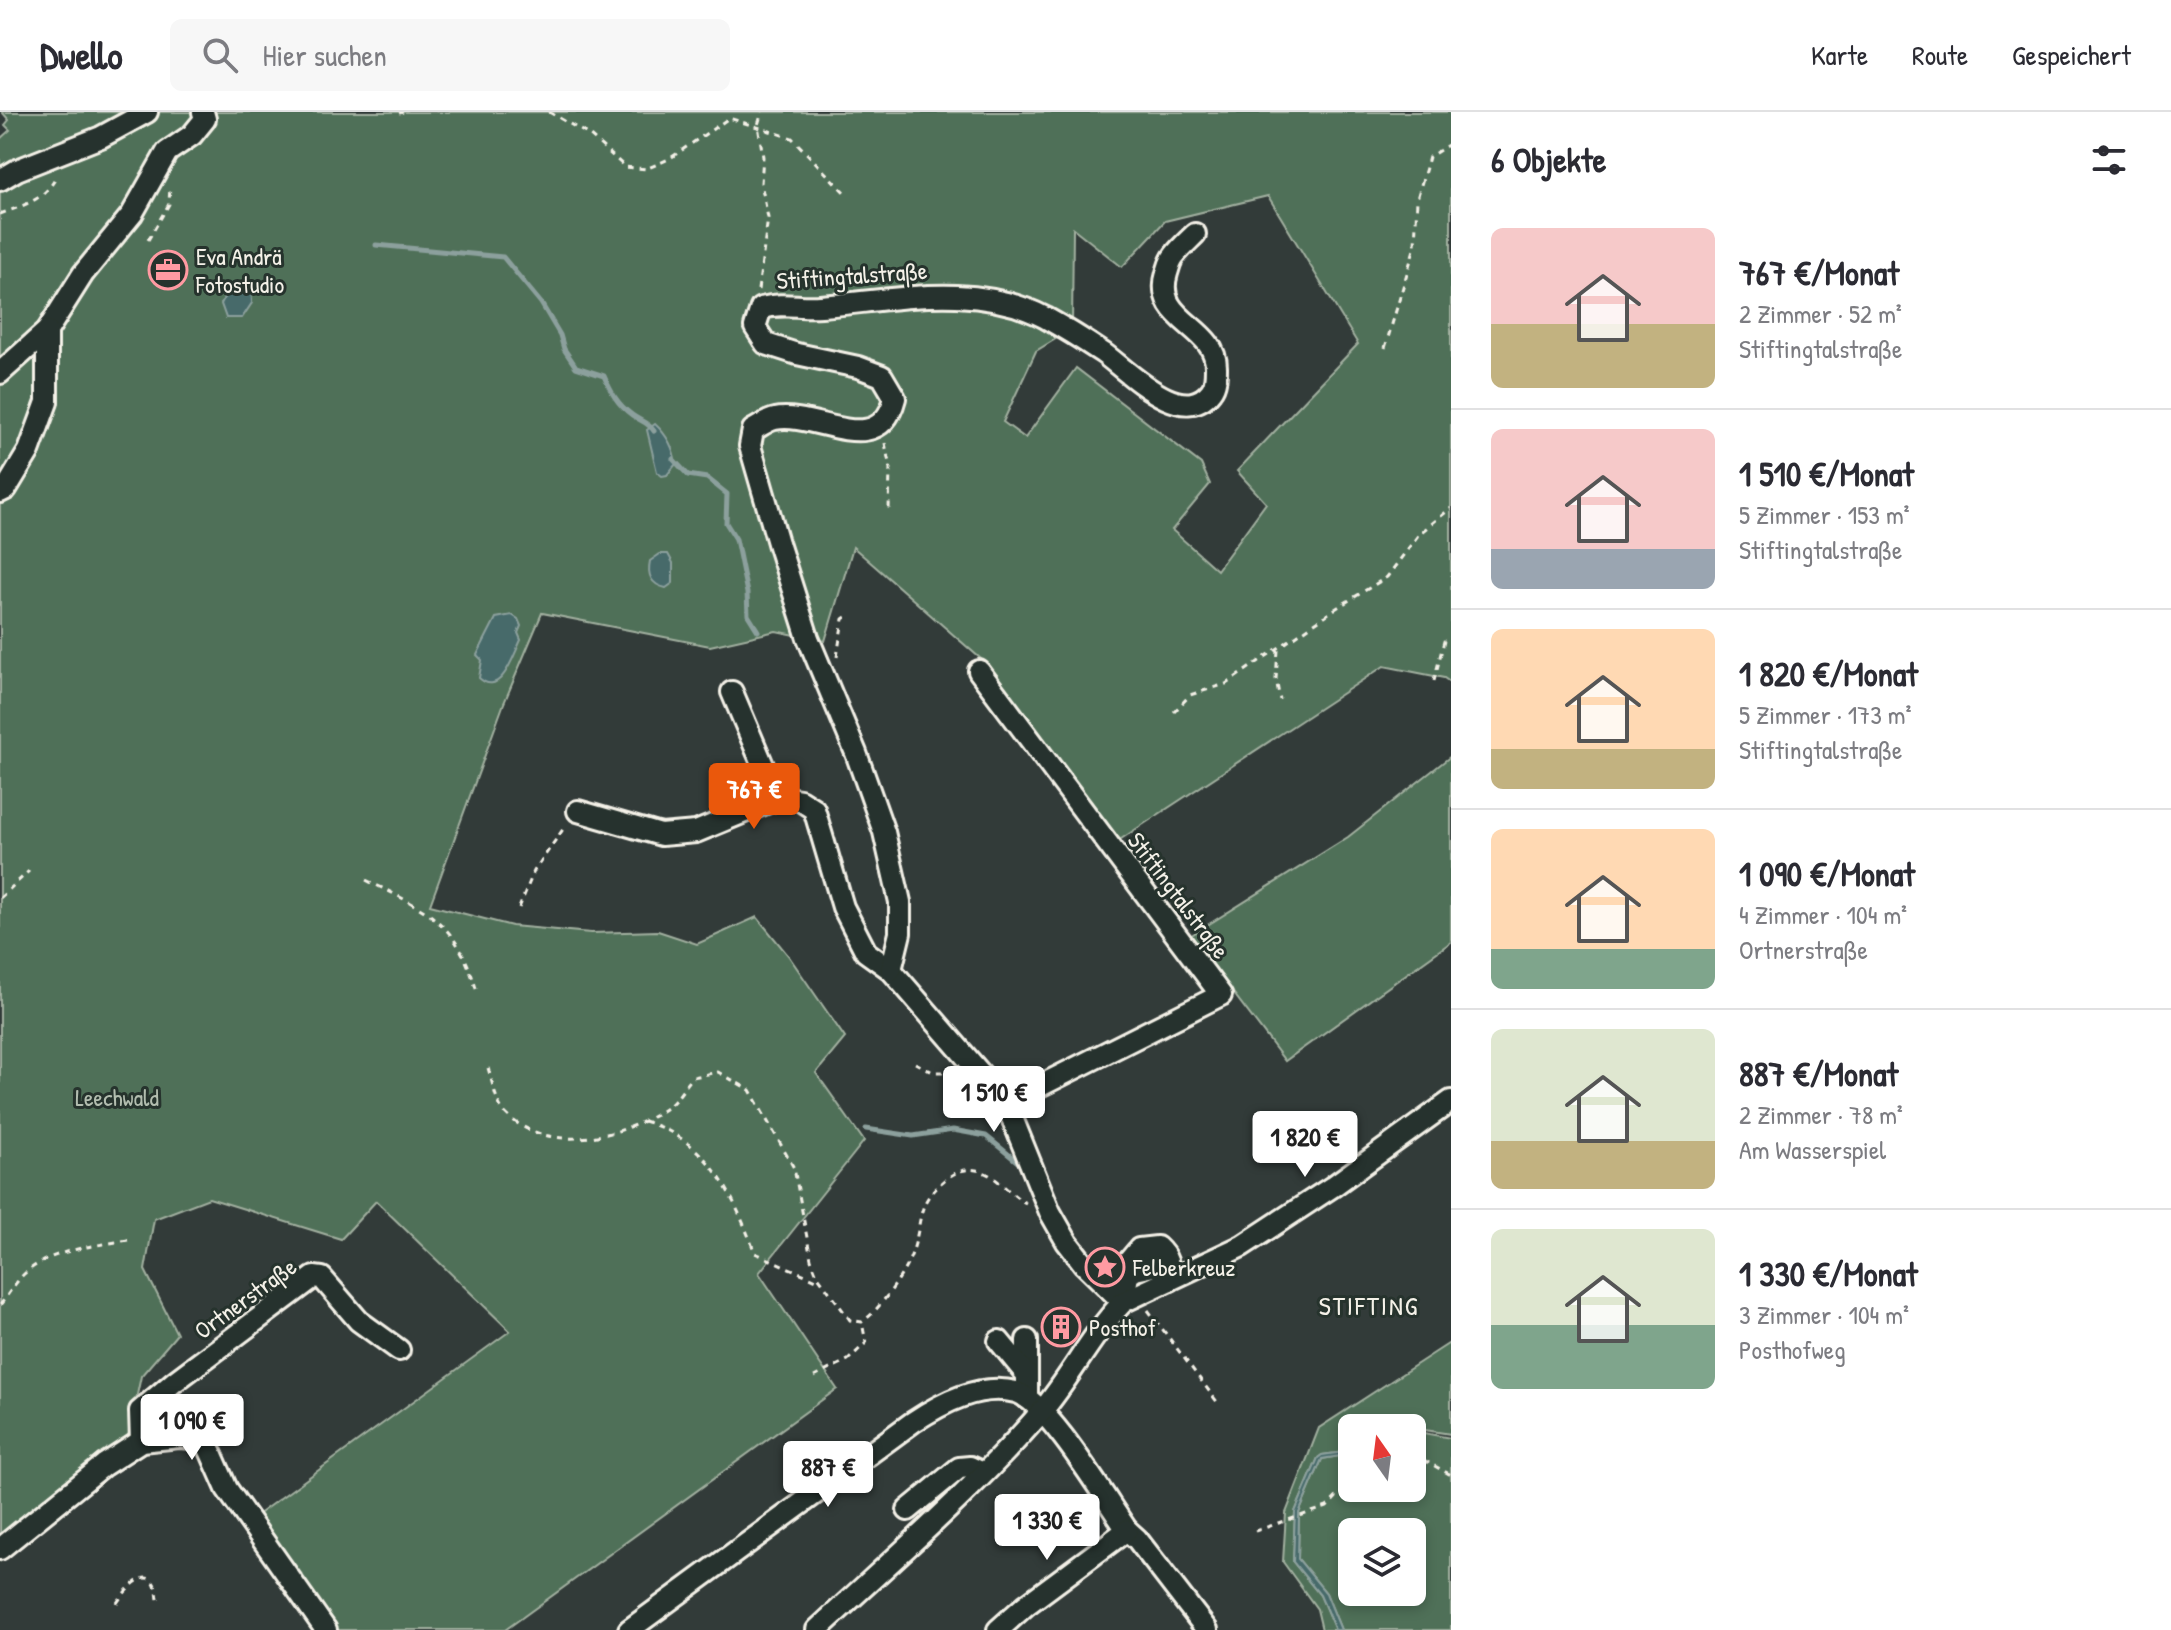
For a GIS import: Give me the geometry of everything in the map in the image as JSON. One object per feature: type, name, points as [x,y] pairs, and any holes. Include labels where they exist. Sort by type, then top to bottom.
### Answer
[{"type":"street","points":[[0,180],[17,170],[101,137],[147,112]]},
{"type":"street","points":[[0,373],[47,331],[83,274],[132,214],[167,152],[192,135],[205,119],[203,112]]},
{"type":"street","name":"Stiftingtalstraße","points":[[881,423],[891,415],[895,398],[882,376],[766,344],[755,327],[761,308],[781,303],[817,306],[965,294],[1007,302],[1063,328],[1106,355],[1153,391],[1181,404],[1198,400],[1211,391],[1216,377],[1217,360],[1206,340],[1182,320],[1165,299],[1165,282],[1172,258],[1195,234]]},
{"type":"street","points":[[0,492],[6,489],[29,451],[47,402],[47,331]]},
{"type":"street","points":[[881,423],[861,431],[776,419],[753,430],[750,446],[756,476],[808,638],[856,753],[884,832],[900,902],[900,933],[891,970]]},
{"type":"street","name":"Stiftingtalstraße","points":[[979,671],[1221,995],[1006,1103]]},
{"type":"street","points":[[732,692],[779,799]]},
{"type":"street","points":[[743,748],[760,791],[779,799],[800,800],[814,809],[843,907],[866,952],[891,970],[1006,1103],[1050,1212],[1084,1264],[1129,1298]]},
{"type":"street","points":[[779,767],[779,799]]},
{"type":"street","points":[[578,811],[661,835],[696,832],[779,799]]},
{"type":"street","points":[[817,1630],[983,1473],[1034,1404],[1129,1298],[1224,1256],[1268,1230],[1451,1101]]},
{"type":"street","points":[[1129,1298],[1123,1268],[1139,1249],[1157,1247],[1165,1254],[1170,1280]]},
{"type":"street","name":"Ortnerstraße","points":[[141,1441],[140,1411],[314,1277],[322,1278],[359,1321],[399,1350]]},
{"type":"street","points":[[1027,1340],[1027,1375],[1034,1404]]},
{"type":"street","points":[[999,1341],[1027,1375]]},
{"type":"street","points":[[629,1630],[859,1460],[946,1400],[1003,1391],[1019,1393],[1034,1404],[1127,1530],[1207,1630]]},
{"type":"street","points":[[0,1549],[104,1465],[141,1441],[179,1437],[205,1439],[227,1489],[326,1630]]},
{"type":"street","points":[[908,1510],[959,1468],[970,1467],[983,1473]]},
{"type":"street","points":[[998,1630],[1026,1605],[1127,1530]]},
{"type":"path","points":[[549,112],[589,135],[625,167],[646,169],[669,159],[729,118],[733,112]]},
{"type":"path","points":[[762,112],[758,125],[763,157],[761,183],[768,218],[758,291],[767,307]]},
{"type":"path","points":[[729,118],[792,138],[848,196]]},
{"type":"path","points":[[1385,348],[1415,246],[1417,199],[1429,157],[1451,146]]},
{"type":"path","points":[[0,214],[30,203],[50,190],[69,150]]},
{"type":"path","points":[[148,240],[155,229]]},
{"type":"path","points":[[881,423],[890,468],[889,510]]},
{"type":"path","points":[[1174,712],[1190,695],[1226,684],[1387,577],[1419,534],[1451,508]]},
{"type":"path","points":[[1434,681],[1444,641],[1451,639]]},
{"type":"path","points":[[1278,650],[1276,679],[1280,700]]},
{"type":"path","points":[[519,908],[534,871],[578,811]]},
{"type":"path","points":[[0,898],[29,871]]},
{"type":"path","points":[[366,880],[422,909],[452,934],[469,964],[477,992]]},
{"type":"path","points":[[915,1063],[933,1072],[978,1073]]},
{"type":"path","points":[[488,1068],[504,1112],[532,1131],[577,1140],[628,1129],[668,1108],[693,1077],[718,1072],[750,1090],[794,1168],[811,1259],[823,1283],[850,1320],[862,1322],[873,1315],[903,1273],[913,1252],[923,1206],[928,1197],[934,1188],[957,1171],[974,1169],[994,1177],[1018,1199],[1050,1212]]},
{"type":"path","points":[[644,1121],[687,1140],[709,1162],[728,1190],[755,1253],[823,1283]]},
{"type":"path","points":[[0,1305],[23,1275],[37,1265],[63,1253],[133,1239]]},
{"type":"path","points":[[1129,1298],[1218,1403]]},
{"type":"path","points":[[814,1377],[848,1360],[866,1343],[862,1322]]},
{"type":"path","points":[[1426,1461],[1451,1475]]},
{"type":"path","points":[[1255,1531],[1327,1507],[1338,1496]]},
{"type":"path","points":[[117,1603],[140,1579],[146,1577],[156,1584],[158,1600]]},
{"type":"green space","name":"Leechwald","points":[[2,112],[1451,112],[1451,683],[1444,678],[1384,666],[1118,841],[981,659],[853,547],[825,641],[776,631],[710,646],[542,613],[504,703],[430,905],[512,926],[591,933],[658,931],[697,944],[757,917],[788,955],[845,1038],[816,1073],[864,1141],[759,1273],[837,1389],[505,1630],[335,1630],[257,1515],[510,1331],[376,1201],[341,1239],[209,1198],[154,1219],[145,1270],[177,1334],[141,1376],[128,1437],[17,1529],[0,1562],[0,139],[10,130],[5,125],[9,120]],"holes":[[[1268,196],[1358,344],[1237,471],[1266,503],[1217,570],[1172,530],[1210,484],[1201,464],[1076,368],[1025,438],[1003,422],[1036,351],[1072,329],[1073,228],[1122,267],[1165,221]]]},
{"type":"green space","points":[[1451,756],[1451,942],[1285,1061],[1190,936],[1348,837]]},
{"type":"green space","points":[[1451,1342],[1451,1434],[1426,1430],[1426,1414],[1340,1414]]},
{"type":"green space","points":[[1338,1416],[1338,1453],[1318,1458],[1295,1512],[1293,1562],[1320,1595],[1335,1630],[1322,1630],[1317,1609],[1283,1562],[1286,1513],[1319,1428]]},
{"type":"green space","points":[[1426,1433],[1451,1438],[1451,1630],[1341,1630],[1326,1593],[1298,1559],[1299,1513],[1322,1459],[1338,1456],[1338,1502],[1426,1502]]},
{"type":"water","points":[[235,284],[251,286],[252,303],[242,318],[226,318],[221,304]]},
{"type":"water","points":[[655,424],[669,442],[676,464],[667,475],[662,476],[657,472],[647,430]]},
{"type":"water","points":[[660,554],[668,554],[673,563],[673,583],[666,588],[654,582],[649,571],[650,561]]},
{"type":"water","points":[[512,615],[521,626],[518,633],[521,640],[500,679],[487,683],[479,678],[482,660],[477,655],[496,618]]},
{"type":"water","points":[[1338,1453],[1338,1456],[1322,1459],[1299,1513],[1298,1559],[1326,1593],[1341,1630],[1335,1630],[1320,1595],[1293,1562],[1295,1512],[1322,1455]]},
{"type":"waterway","points":[[376,245],[503,257],[541,303],[576,367],[604,376],[622,407],[654,431]]},
{"type":"waterway","points":[[673,459],[688,475],[707,478],[727,494],[726,523],[736,539],[747,593],[748,615],[758,631]]},
{"type":"waterway","points":[[866,1129],[913,1136],[953,1130],[986,1136],[1019,1163],[1026,1177]]},
{"type":"place","name":"Eva Andrä Fotostudio","points":[[168,270]]},
{"type":"place","name":"Felberkreuz","points":[[1105,1267]]},
{"type":"place","name":"Posthof","points":[[1061,1327]]},
{"type":"district","name":"STIFTING","points":[[1369,1305]]}]
